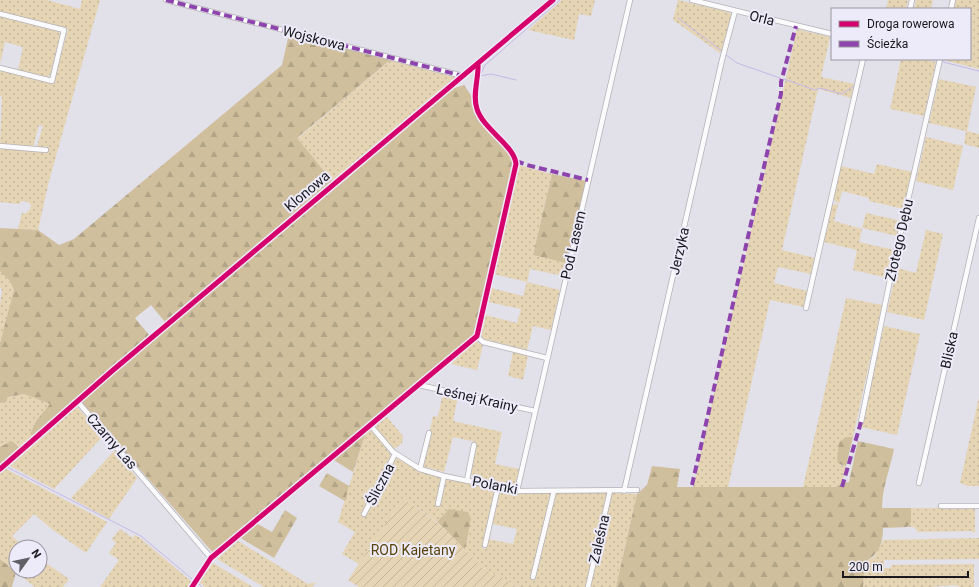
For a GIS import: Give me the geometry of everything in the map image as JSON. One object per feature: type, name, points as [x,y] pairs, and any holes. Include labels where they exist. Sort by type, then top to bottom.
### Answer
[{"type":"street","name":"Wojskowa","points":[[166,0],[463,76]]},
{"type":"street","name":"Klonowa","points":[[78,402],[129,356],[553,0]]},
{"type":"street","name":"Pod Lasem","points":[[517,491],[630,0]]},
{"type":"street","name":"Orla","points":[[692,0],[831,34]]},
{"type":"street","name":"Jerzyka","points":[[624,491],[720,68],[735,11]]},
{"type":"street","points":[[0,14],[64,30],[52,81],[0,68]]},
{"type":"street","points":[[806,308],[863,60]]},
{"type":"street","name":"Złotego Dębu","points":[[861,422],[892,270],[940,60]]},
{"type":"street","points":[[192,587],[211,558],[477,336],[516,164],[511,153],[483,121],[477,108],[478,63]]},
{"type":"street","points":[[0,146],[46,150]]},
{"type":"street","name":"Bliska","points":[[919,483],[979,218]]},
{"type":"street","points":[[477,336],[483,342],[547,358]]},
{"type":"street","name":"Leśnej Krainy","points":[[419,385],[535,411]]},
{"type":"street","name":"Czarny Las","points":[[0,469],[78,402],[211,558]]},
{"type":"street","name":"Polanki","points":[[371,426],[395,454],[420,469],[444,476],[517,491],[610,492],[637,490]]},
{"type":"street","points":[[420,469],[429,433]]},
{"type":"street","points":[[468,480],[474,445]]},
{"type":"street","name":"Śliczna","points":[[364,514],[395,454]]},
{"type":"street","points":[[438,504],[444,476]]},
{"type":"street","points":[[485,545],[498,487]]},
{"type":"street","points":[[533,578],[554,491]]},
{"type":"street","name":"Zaleśna","points":[[588,587],[610,492]]},
{"type":"street","points":[[942,506],[979,506]]},
{"type":"green space","points":[[0,0],[47,0],[80,9],[82,0],[100,0],[49,181],[38,230],[18,229],[22,213],[26,213],[30,210],[31,205],[28,202],[22,201],[18,204],[0,202],[0,148],[39,148],[37,146],[43,126],[39,125],[33,147],[0,145],[2,97],[0,96],[0,70],[53,84],[68,29],[0,11]]},
{"type":"green space","points":[[562,0],[595,0],[591,16],[579,14],[574,40],[528,30]]},
{"type":"green space","points":[[678,0],[729,12],[731,15],[723,50],[720,53],[673,20]]},
{"type":"green space","points":[[888,0],[908,0],[906,8],[886,8]]},
{"type":"green space","points":[[916,0],[933,0],[931,8],[914,8]]},
{"type":"green space","points":[[956,0],[979,0],[979,69],[943,60],[971,60],[971,8],[954,8]]},
{"type":"green space","points":[[0,16],[58,31],[61,35],[50,75],[47,77],[18,70],[23,47],[5,42],[0,64]]},
{"type":"green space","points":[[797,29],[830,37],[821,77],[854,84],[851,98],[818,89],[782,250],[815,258],[811,274],[778,267],[774,283],[807,291],[804,307],[770,300],[728,487],[693,487]]},
{"type":"green space","points":[[289,34],[390,60],[297,138],[333,182],[165,322],[151,305],[135,318],[149,335],[33,437],[30,434],[36,421],[50,404],[24,394],[8,397],[6,402],[0,403],[0,343],[14,290],[10,281],[0,271],[0,228],[38,230],[59,245],[74,239],[282,65]]},
{"type":"green space","points":[[390,60],[458,78],[333,182],[297,139]]},
{"type":"green space","points":[[901,60],[928,60],[936,62],[924,116],[890,109]]},
{"type":"green space","points":[[939,79],[976,87],[967,131],[979,134],[979,148],[964,144],[966,131],[929,123]]},
{"type":"green space","points":[[464,85],[518,165],[498,230],[474,336],[320,463],[214,554],[81,402],[452,89]]},
{"type":"green space","points":[[926,137],[963,146],[953,190],[916,181]]},
{"type":"green space","points":[[877,164],[912,172],[904,209],[869,201],[869,198],[842,191],[839,204],[833,199],[841,166],[874,174]]},
{"type":"green space","points":[[518,165],[552,174],[533,255],[566,263],[563,276],[530,269],[527,282],[494,274],[512,185]]},
{"type":"green space","points":[[552,174],[586,181],[566,263],[533,255]]},
{"type":"green space","points":[[832,205],[838,205],[834,221],[862,229],[859,242],[894,250],[888,278],[853,270],[857,250],[824,242]]},
{"type":"green space","points":[[866,213],[901,221],[898,236],[862,228]]},
{"type":"green space","points":[[926,230],[943,234],[924,320],[887,312],[897,268],[916,273]]},
{"type":"green space","points":[[0,265],[2,272],[13,286],[14,293],[0,343],[0,304],[2,290],[0,287]]},
{"type":"green space","points":[[527,282],[560,290],[551,330],[533,326],[527,350],[484,340],[480,335],[485,315],[517,323],[521,309],[488,302],[491,288],[523,296]]},
{"type":"green space","points":[[846,298],[882,305],[853,437],[843,439],[837,457],[840,465],[846,466],[842,483],[838,487],[803,487]]},
{"type":"green space","points":[[884,326],[920,334],[897,435],[861,427]]},
{"type":"green space","points":[[475,341],[483,345],[477,370],[451,364]]},
{"type":"green space","points":[[513,352],[528,355],[523,380],[508,376]]},
{"type":"green space","points":[[443,393],[458,396],[453,421],[502,432],[495,464],[519,469],[516,485],[512,487],[473,479],[471,474],[476,442],[453,437],[444,472],[422,466],[433,416],[438,417]]},
{"type":"green space","points":[[24,394],[51,404],[36,421],[30,434],[33,437],[20,448],[18,445],[0,447],[0,403],[6,402],[8,397]]},
{"type":"green space","points":[[979,397],[979,486],[968,486],[960,483]]},
{"type":"green space","points":[[77,407],[103,436],[54,489],[10,466]]},
{"type":"green space","points":[[387,417],[403,436],[402,443],[393,450],[376,430],[376,426]]},
{"type":"green space","points":[[370,428],[390,453],[391,458],[362,514],[365,516],[396,457],[416,469],[442,477],[436,504],[446,478],[495,489],[482,548],[485,549],[488,539],[513,544],[517,529],[492,524],[500,490],[520,493],[550,492],[551,494],[532,578],[535,579],[555,492],[607,493],[586,587],[519,587],[484,569],[465,550],[471,519],[447,513],[437,522],[403,498],[359,564],[342,554],[355,532],[338,522],[366,432]]},
{"type":"green space","points":[[366,432],[353,472],[332,459]]},
{"type":"green space","points":[[846,437],[853,437],[846,466],[839,464],[837,459],[839,442]]},
{"type":"green space","points":[[12,441],[20,448],[0,466],[0,447]]},
{"type":"green space","points":[[858,441],[894,449],[885,486],[882,508],[911,508],[911,523],[907,527],[883,528],[881,543],[877,552],[865,562],[863,587],[616,587],[637,494],[647,485],[652,466],[680,469],[677,487],[838,487],[842,483],[849,482]]},
{"type":"green space","points":[[115,450],[137,478],[109,519],[71,498]]},
{"type":"green space","points":[[4,468],[107,522],[86,553],[53,530],[34,514],[12,536],[15,539],[8,539],[8,565],[0,559],[0,472]]},
{"type":"green space","points":[[327,473],[349,486],[345,501],[319,486]]},
{"type":"green space","points":[[612,493],[637,494],[616,587],[590,587]]},
{"type":"green space","name":"ROD Kajetany","points":[[403,498],[443,527],[484,569],[519,587],[359,587],[348,580]]},
{"type":"green space","points":[[911,508],[975,508],[975,533],[971,531],[918,532],[914,527],[907,527],[911,523]]},
{"type":"green space","points":[[449,509],[468,512],[471,519],[465,550],[437,522]]},
{"type":"green space","points":[[285,510],[297,518],[274,558],[239,537],[256,523],[272,532]]},
{"type":"green space","points":[[120,529],[133,538],[135,535],[140,538],[193,583],[190,587],[100,587],[119,560],[109,553],[116,543],[112,539]]},
{"type":"green space","points":[[979,538],[979,559],[884,560],[884,568],[891,568],[891,565],[974,564],[974,587],[960,587],[955,585],[931,587],[863,587],[865,562],[874,557],[883,540]]},
{"type":"green space","points":[[238,541],[308,584],[317,582],[312,587],[264,587],[217,559]]},
{"type":"green space","points":[[0,559],[8,566],[8,579],[14,579],[12,587],[0,587]]},
{"type":"green space","points":[[211,562],[253,587],[205,587],[199,582]]},
{"type":"green space","points":[[48,565],[69,579],[63,587],[35,587],[25,579],[48,579]]},
{"type":"waterway","points":[[516,80],[491,74],[480,76],[485,65],[560,0]]},
{"type":"waterway","points":[[678,18],[722,51]]},
{"type":"waterway","points":[[726,55],[737,63],[780,78]]},
{"type":"waterway","points":[[943,62],[979,71]]},
{"type":"waterway","points":[[784,79],[815,90],[820,88],[842,94],[854,86]]},
{"type":"waterway","points":[[7,467],[141,536],[192,579]]},
{"type":"waterway","points":[[199,584],[202,587]]},
{"type":"marked path","points":[[166,0],[463,76]]},
{"type":"marked path","points":[[692,485],[781,94],[781,82],[796,26]]},
{"type":"marked path","points":[[516,161],[588,180]]},
{"type":"marked path","points":[[842,487],[861,422]]},
{"type":"cycle path","points":[[0,469],[112,371],[553,0]]},
{"type":"cycle path","points":[[192,587],[211,558],[477,336],[516,164],[510,151],[485,124],[477,109],[475,92],[478,63]]}]
